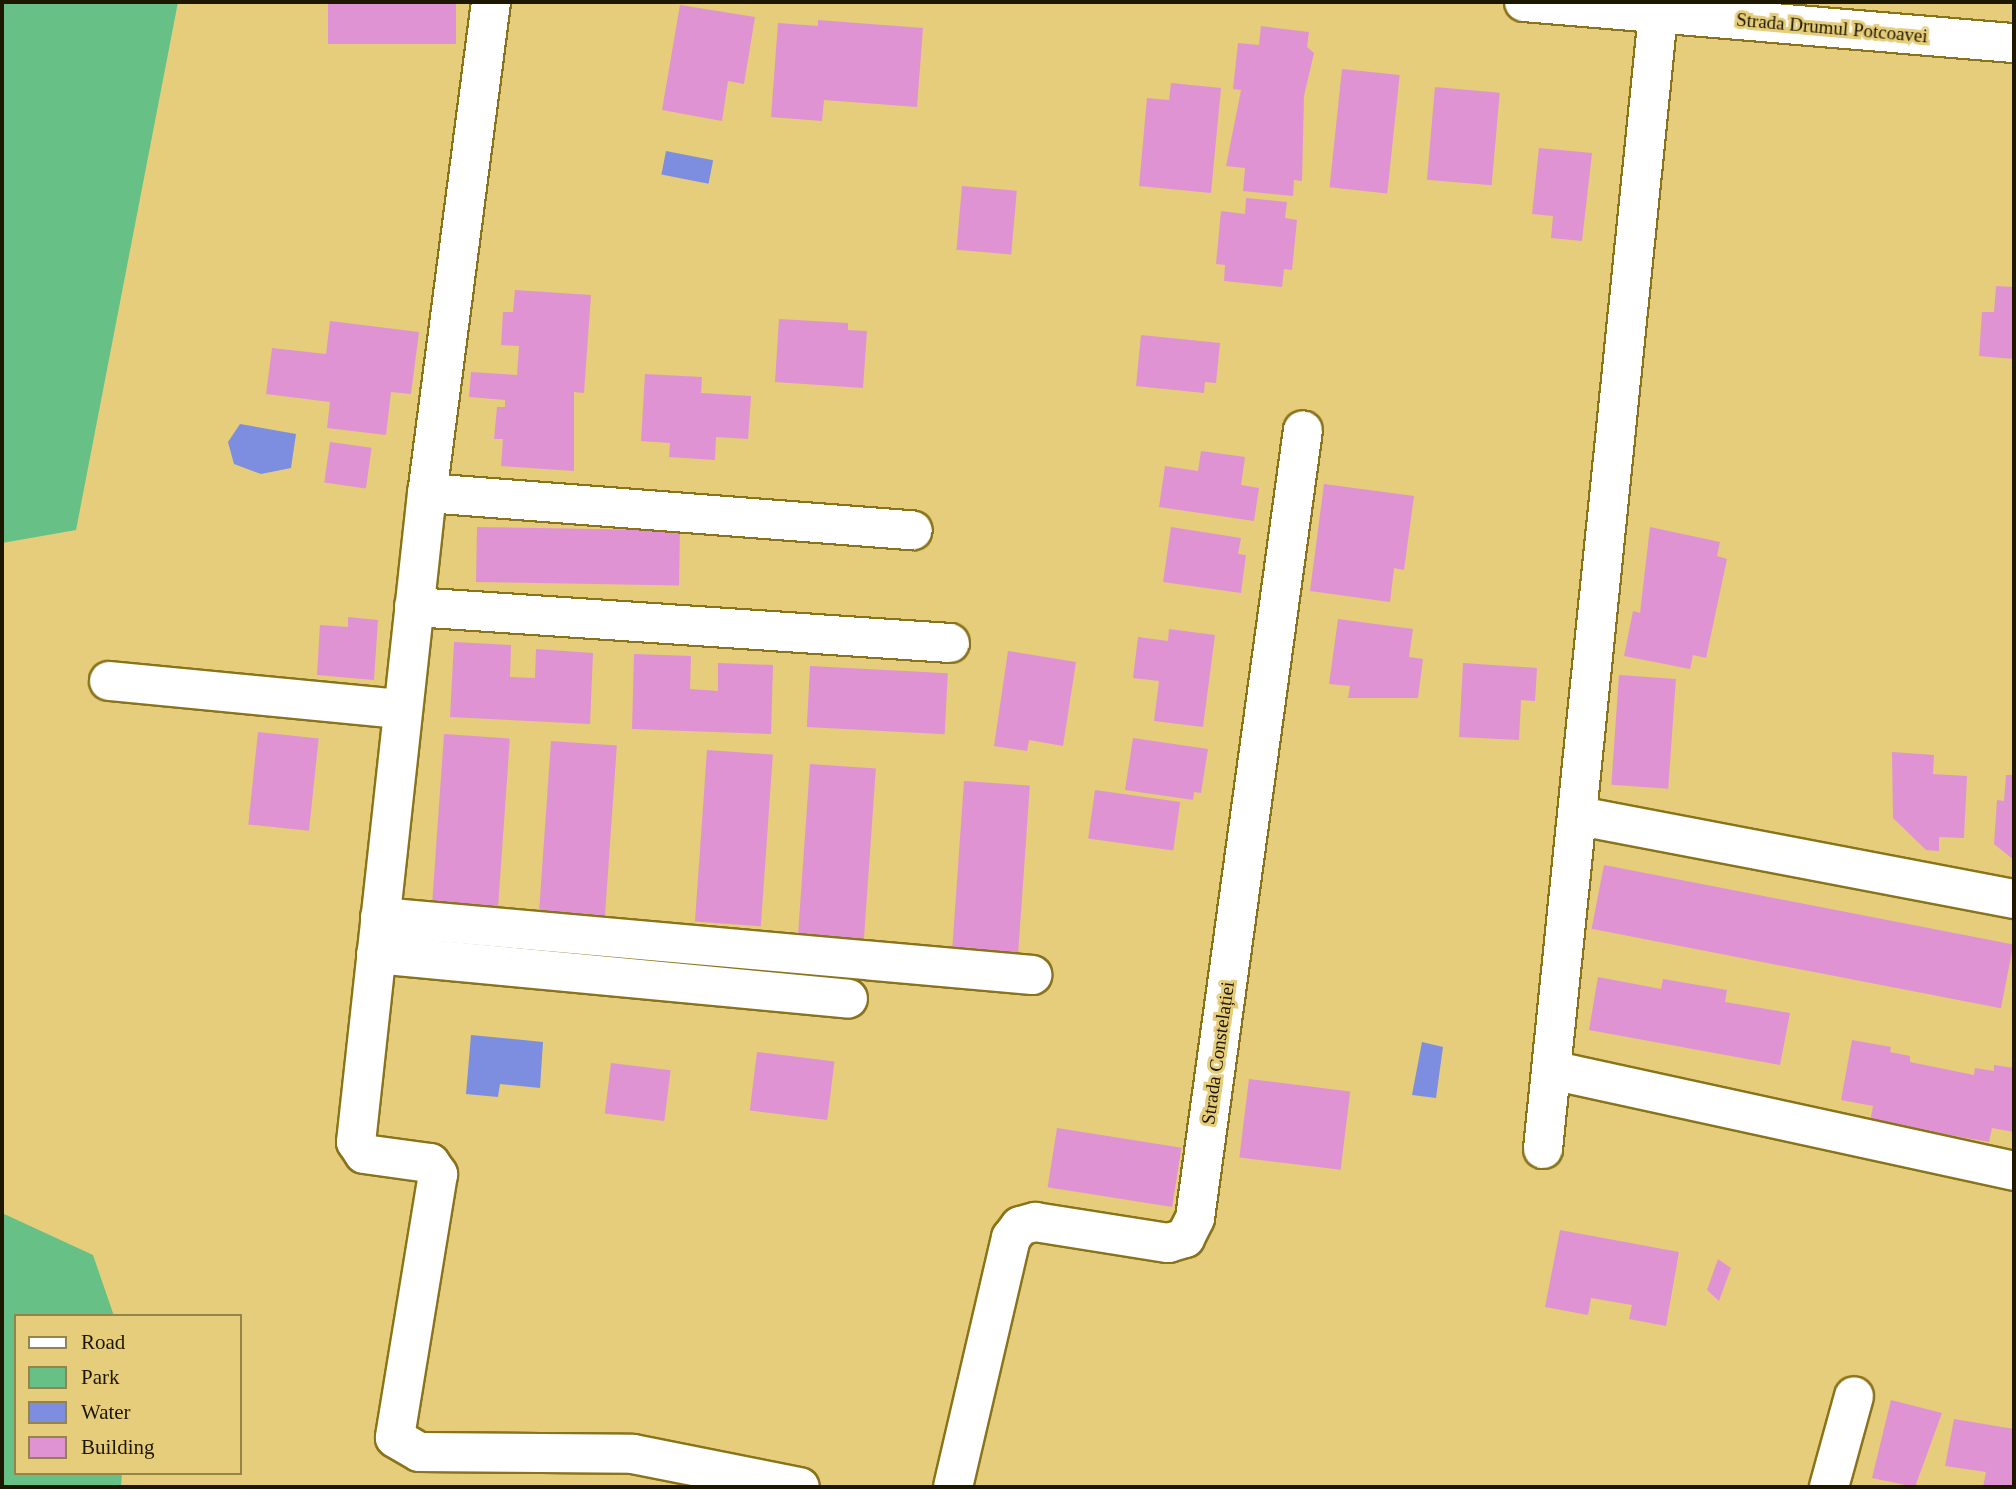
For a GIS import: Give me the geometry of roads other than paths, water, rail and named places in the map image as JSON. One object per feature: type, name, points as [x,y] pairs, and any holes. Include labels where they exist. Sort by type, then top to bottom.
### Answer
[{"type":"street","points":[[491,2],[427,493],[356,1142],[364,1154],[430,1163],[438,1174],[395,1438],[419,1452],[633,1454],[800,1487]]},
{"type":"street","name":"Strada Drumul Potcoavei","points":[[1524,2],[2014,43]]},
{"type":"street","points":[[1543,1149],[1556,1072],[1658,14]]},
{"type":"street","name":"Strada Constelației","points":[[953,1487],[1011,1238],[1020,1226],[1035,1222],[1168,1243],[1185,1238],[1195,1218],[1303,430]]},
{"type":"street","points":[[427,493],[913,530]]},
{"type":"street","points":[[414,607],[950,643]]},
{"type":"street","points":[[109,681],[402,709]]},
{"type":"street","points":[[1580,816],[2014,899]]},
{"type":"street","points":[[378,935],[1032,975]]},
{"type":"street","points":[[378,935],[848,999]]},
{"type":"street","points":[[1556,1072],[2014,1171]]},
{"type":"street","points":[[1829,1487],[1854,1396]]},
{"type":"water","points":[[666,151],[713,160],[709,184],[661,175]]},
{"type":"water","points":[[240,424],[296,434],[291,468],[261,474],[234,464],[228,442]]},
{"type":"water","points":[[471,1035],[543,1042],[540,1088],[500,1084],[498,1097],[466,1094]]},
{"type":"water","points":[[1422,1042],[1443,1047],[1436,1098],[1412,1095]]}]
